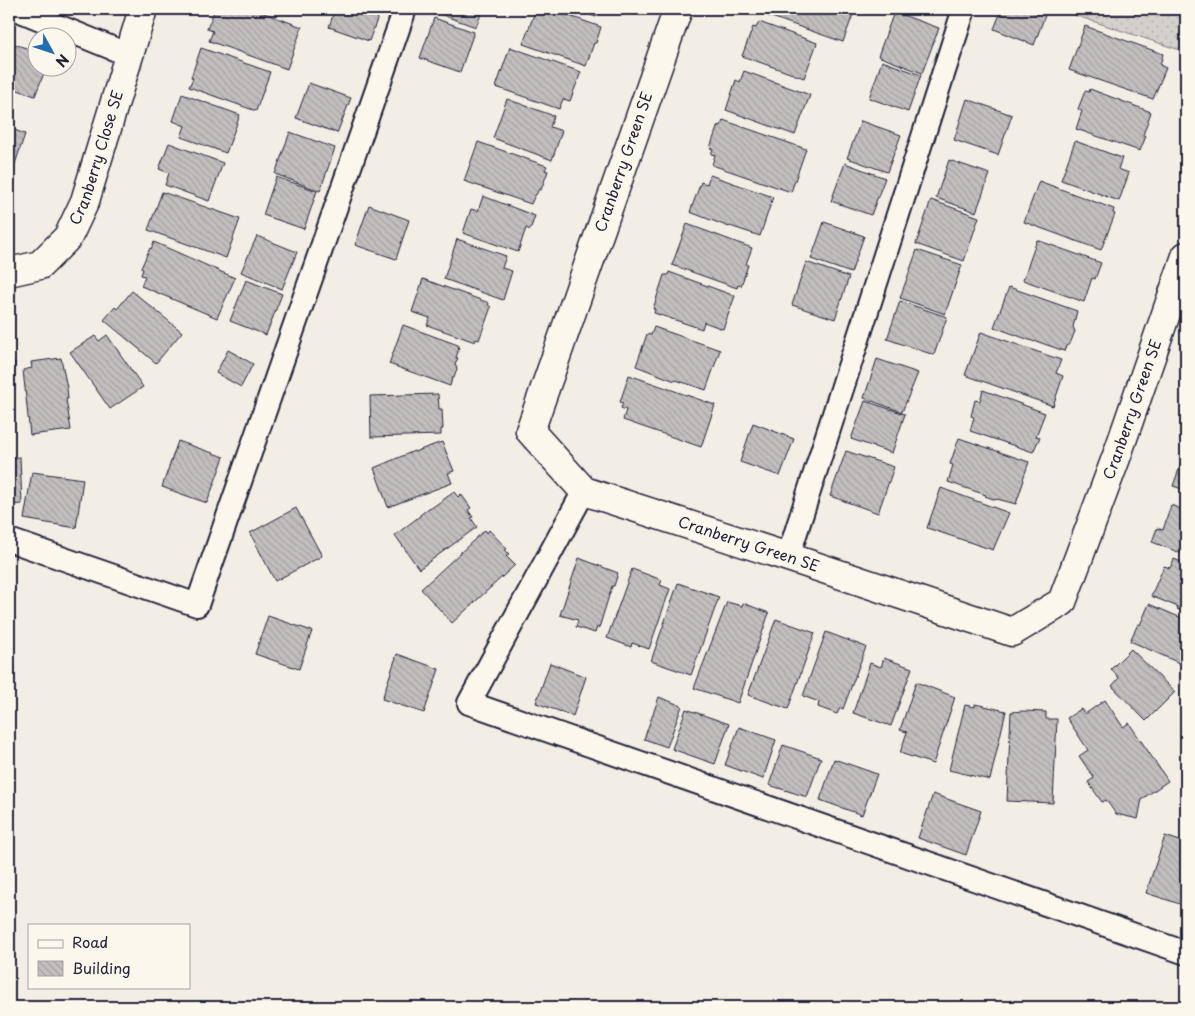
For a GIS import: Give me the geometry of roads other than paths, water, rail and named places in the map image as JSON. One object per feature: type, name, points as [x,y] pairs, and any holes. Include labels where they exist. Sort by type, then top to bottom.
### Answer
[{"type":"street","name":"Cranberry Close SE","points":[[9,272],[40,265],[68,237],[85,201],[143,9]]},
{"type":"street","name":"Cranberry Green SE","points":[[678,9],[530,431],[584,492],[788,557],[1012,632],[1062,602],[1116,458],[1186,256]]},
{"type":"lane","points":[[16,9],[129,55]]},
{"type":"lane","points":[[9,540],[197,605],[405,9]]},
{"type":"lane","points":[[788,557],[964,9]]},
{"type":"lane","points":[[584,492],[469,703],[1186,953]]}]
